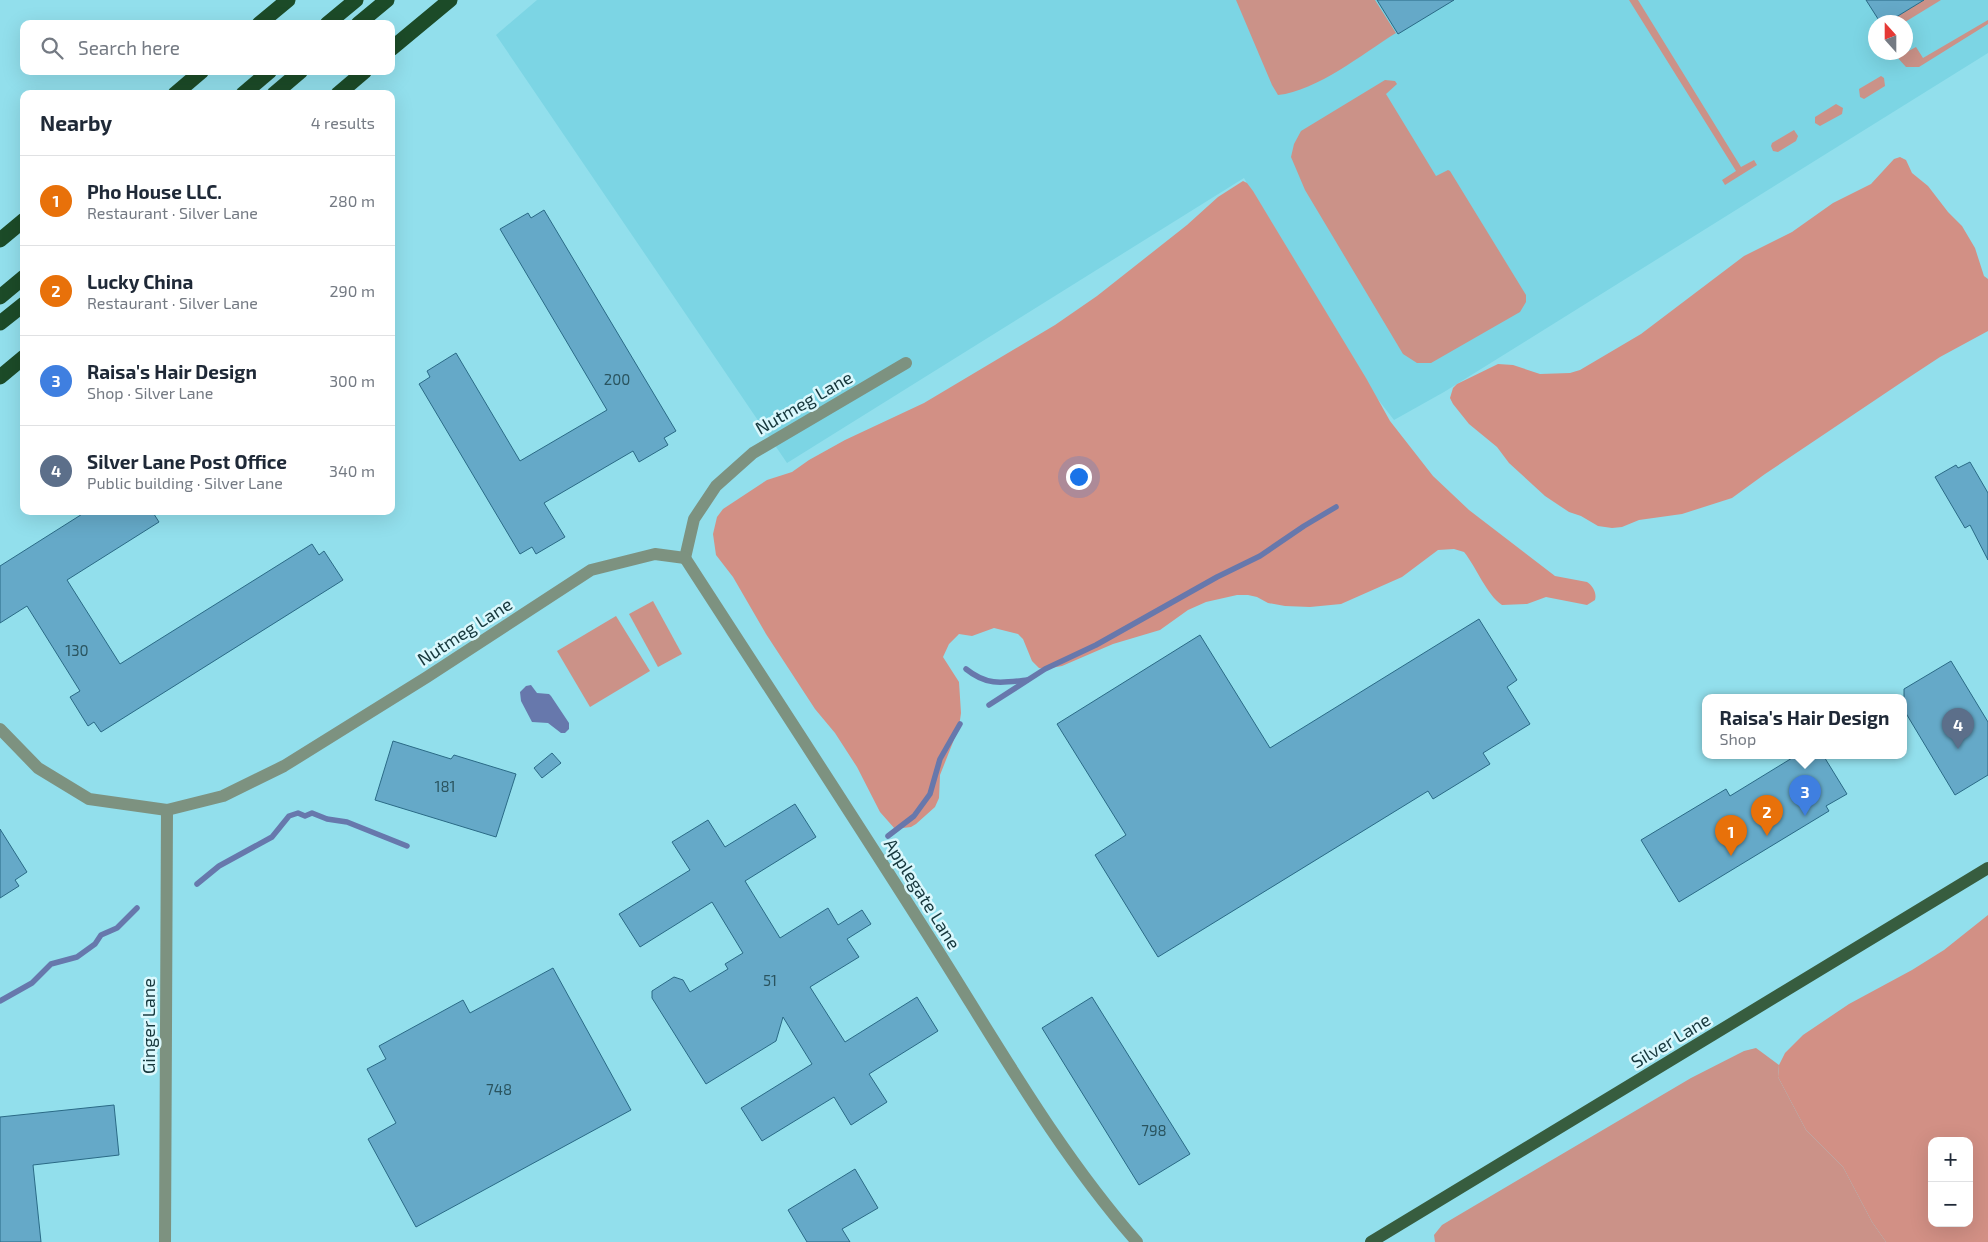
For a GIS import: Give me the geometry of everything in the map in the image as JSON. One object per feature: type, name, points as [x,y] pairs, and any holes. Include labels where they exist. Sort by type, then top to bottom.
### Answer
[{"type":"highway","points":[[264,20],[288,0]]},
{"type":"highway","points":[[332,20],[356,0]]},
{"type":"highway","points":[[363,20],[387,0]]},
{"type":"highway","points":[[395,46],[450,0]]},
{"type":"highway","points":[[180,90],[197,75]]},
{"type":"highway","points":[[249,90],[265,75]]},
{"type":"highway","points":[[279,90],[296,75]]},
{"type":"highway","points":[[343,90],[360,75]]},
{"type":"highway","points":[[0,240],[20,223]]},
{"type":"highway","points":[[0,297],[20,280]]},
{"type":"highway","points":[[0,324],[20,307]]},
{"type":"highway","points":[[0,377],[20,360]]},
{"type":"main road","name":"Silver Lane","points":[[1371,1242],[1988,868]]},
{"type":"street","name":"Nutmeg Lane","points":[[0,729],[38,768],[89,799],[167,810],[223,796],[284,766],[427,678],[591,570],[654,554],[685,558],[694,519],[716,486],[745,460],[753,453],[906,363]]},
{"type":"street","name":"Applegate Lane","points":[[685,558],[926,932],[1033,1104],[1111,1211],[1138,1242]]},
{"type":"street","name":"Ginger Lane","points":[[165,1242],[167,810]]},
{"type":"shaded area","points":[[537,0],[1988,0],[1988,53],[1444,392],[1394,420],[1338,348],[1244,178],[787,463],[496,35]]},
{"type":"shaded area","points":[[1236,0],[1375,0],[1396,33],[1324,79],[1308,87],[1278,95]]},
{"type":"shaded area","points":[[1629,0],[1638,0],[1741,167],[1754,160],[1757,165],[1725,185],[1722,180],[1736,171]]},
{"type":"shaded area","points":[[1924,0],[1941,0],[1913,17],[1913,15],[1899,15]]},
{"type":"shaded area","points":[[1988,20],[1988,24],[1919,67],[1906,67],[1900,60],[1913,60],[1913,49],[1916,47],[1923,58]]},
{"type":"shaded area","points":[[1881,76],[1884,78],[1885,86],[1864,99],[1860,97],[1859,89]]},
{"type":"shaded area","points":[[1385,80],[1395,81],[1397,84],[1386,94],[1436,176],[1448,170],[1450,171],[1526,295],[1526,302],[1520,312],[1431,363],[1417,363],[1403,354],[1305,190],[1291,157],[1294,144],[1301,131]]},
{"type":"shaded area","points":[[1836,104],[1843,108],[1842,114],[1820,126],[1815,123],[1815,117]]},
{"type":"shaded area","points":[[1794,130],[1798,136],[1796,141],[1778,152],[1773,151],[1772,143]]},
{"type":"shaded area","points":[[1900,157],[1906,160],[1912,173],[1928,186],[1948,212],[1962,226],[1975,248],[1984,276],[1988,279],[1988,331],[1940,357],[1732,498],[1682,514],[1639,520],[1622,527],[1598,526],[1581,516],[1569,512],[1545,496],[1509,463],[1497,447],[1469,424],[1453,404],[1450,398],[1453,388],[1457,384],[1498,364],[1513,365],[1540,374],[1570,373],[1580,370],[1641,334],[1744,256],[1792,232],[1833,203],[1871,184],[1894,159]]},
{"type":"shaded area","points":[[1243,181],[1253,191],[1390,421],[1433,476],[1469,510],[1555,576],[1587,582],[1595,592],[1595,600],[1587,605],[1546,597],[1527,604],[1502,605],[1486,588],[1464,552],[1454,549],[1438,550],[1402,577],[1341,604],[1310,607],[1285,606],[1268,603],[1257,597],[1237,595],[1206,602],[1188,610],[1160,630],[1113,644],[1062,666],[1045,669],[1039,668],[1032,661],[1023,639],[1018,634],[994,628],[972,636],[959,634],[949,644],[943,657],[959,682],[961,713],[959,727],[940,775],[939,798],[935,807],[916,824],[911,827],[895,829],[880,812],[857,767],[835,733],[815,709],[766,634],[733,577],[716,555],[713,534],[717,517],[723,509],[767,480],[792,472],[845,440],[924,403],[1055,325],[1097,296],[1187,225],[1218,197]]},
{"type":"shaded area","points":[[653,601],[682,654],[658,667],[629,614]]},
{"type":"shaded area","points":[[616,616],[650,671],[590,707],[557,651]]},
{"type":"shaded area","points":[[531,685],[537,693],[549,694],[551,696],[569,723],[569,729],[565,733],[561,733],[548,723],[532,722],[521,701],[520,692],[526,686]]},
{"type":"shaded area","points":[[1988,915],[1988,1242],[1886,1242],[1872,1222],[1843,1167],[1806,1130],[1778,1077],[1779,1065],[1785,1053],[1803,1035],[1849,1004],[1912,970],[1944,950]]},
{"type":"shaded area","points":[[1756,1048],[1779,1065],[1778,1077],[1806,1130],[1843,1167],[1872,1222],[1886,1242],[1435,1242],[1434,1235],[1442,1225],[1691,1078],[1744,1051]]},
{"type":"building","points":[[1377,0],[1454,0],[1398,34]]},
{"type":"building","points":[[1866,0],[1924,0],[1899,15],[1876,15]]},
{"type":"building","points":[[544,210],[676,431],[664,438],[668,445],[639,462],[633,451],[544,503],[565,537],[536,554],[532,547],[520,554],[419,384],[430,377],[427,371],[456,353],[520,461],[607,410],[500,229],[528,213],[531,218]]},
{"type":"building","points":[[1970,462],[1988,493],[1988,560],[1970,525],[1965,528],[1935,477],[1956,465],[1958,468]]},
{"type":"building","points":[[81,515],[155,515],[159,522],[67,580],[120,664],[312,544],[319,555],[324,551],[343,580],[101,732],[94,722],[88,726],[70,697],[80,691],[27,606],[0,623],[0,566]]},
{"type":"building","points":[[1479,619],[1517,680],[1507,687],[1530,724],[1483,753],[1490,764],[1433,799],[1428,791],[1158,957],[1095,855],[1126,835],[1057,724],[1200,635],[1270,748]]},
{"type":"building","points":[[1951,661],[1988,722],[1988,775],[1955,795],[1907,715],[1907,694],[1904,694],[1904,689]]},
{"type":"building","points":[[393,741],[451,759],[454,755],[516,774],[496,837],[375,800]]},
{"type":"building","points":[[552,753],[561,763],[542,778],[534,768]]},
{"type":"building","points":[[1790,759],[1825,759],[1847,794],[1826,806],[1829,811],[1679,902],[1641,840],[1726,789],[1730,796]]},
{"type":"building","points":[[795,804],[816,837],[745,881],[780,938],[828,908],[838,925],[862,910],[871,924],[847,939],[859,957],[810,987],[845,1042],[917,997],[938,1031],[869,1074],[887,1102],[851,1125],[834,1097],[762,1141],[741,1108],[812,1064],[783,1017],[776,1041],[706,1084],[652,998],[652,991],[674,977],[683,980],[690,992],[728,969],[725,964],[743,953],[712,902],[640,947],[619,914],[690,870],[672,842],[708,820],[725,847]]},
{"type":"building","points":[[0,829],[27,872],[15,880],[19,886],[0,898]]},
{"type":"building","points":[[553,968],[631,1110],[416,1227],[368,1139],[396,1123],[367,1069],[386,1059],[379,1046],[463,1000],[470,1013]]},
{"type":"building","points":[[1092,997],[1190,1154],[1139,1185],[1042,1028]]},
{"type":"building","points":[[114,1105],[119,1155],[33,1165],[41,1242],[0,1242],[0,1117]]},
{"type":"building","points":[[855,1169],[878,1208],[842,1229],[850,1242],[807,1242],[788,1210]]},
{"type":"waterway","points":[[989,705],[1045,669],[1096,645],[1217,577],[1260,556],[1336,507]]},
{"type":"waterway","points":[[966,669],[988,681],[1027,680]]},
{"type":"waterway","points":[[888,836],[914,816],[930,794],[940,759],[960,724]]},
{"type":"waterway","points":[[197,884],[219,866],[272,837],[289,816],[298,813],[305,816],[312,813],[327,819],[347,822],[407,846]]},
{"type":"waterway","points":[[0,1001],[32,983],[51,964],[77,957],[95,944],[101,935],[117,928],[137,908]]},
{"type":"place","name":"Silver Lane Post Office","points":[[1958,749]]},
{"type":"place","name":"Raisa's Hair Design","points":[[1805,816]]},
{"type":"place","name":"Lucky China","points":[[1767,836]]},
{"type":"place","name":"Pho House LLC.","points":[[1731,856]]}]
